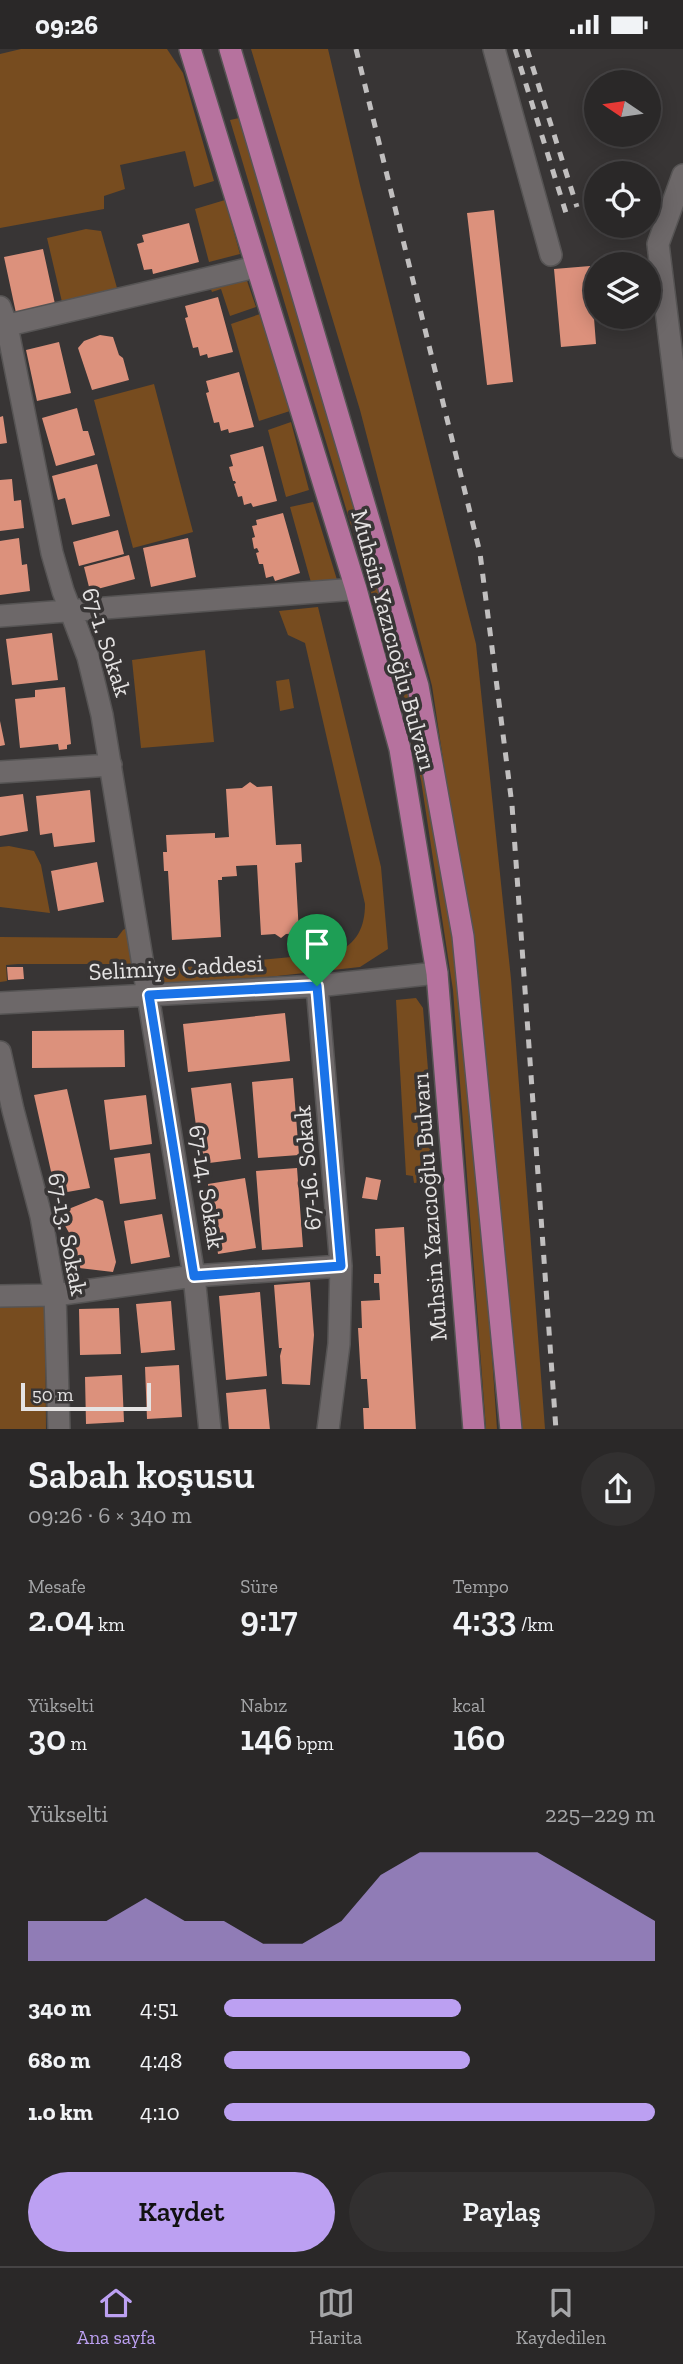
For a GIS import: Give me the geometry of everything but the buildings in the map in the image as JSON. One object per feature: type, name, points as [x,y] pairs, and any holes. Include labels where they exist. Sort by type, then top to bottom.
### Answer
[{"type":"main road","name":"Muhsin Yazıcıoğlu Bulvarı","points":[[190,49],[356,589],[400,749],[438,973],[474,1429]]},
{"type":"main road","name":"Muhsin Yazıcıoğlu Bulvarı","points":[[230,49],[418,686],[463,936],[511,1429]]},
{"type":"street","points":[[494,49],[551,255]]},
{"type":"street","points":[[683,175],[658,244],[683,447]]},
{"type":"street","points":[[2,320],[256,267]]},
{"type":"street","name":"67-1. Sokak","points":[[2,320],[52,552],[70,611],[88,657],[102,715],[149,995]]},
{"type":"street","points":[[0,616],[356,589]]},
{"type":"street","points":[[0,772],[111,765]]},
{"type":"street","name":"Selimiye Caddesi","points":[[0,1003],[317,986],[438,973]]},
{"type":"street","name":"67-16. Sokak","points":[[317,986],[341,1266],[339,1344],[328,1429]]},
{"type":"street","name":"67-14. Sokak","points":[[149,995],[194,1276],[209,1429]]},
{"type":"street","name":"67-13. Sokak","points":[[0,1052],[41,1216],[55,1295],[60,1429]]},
{"type":"street","points":[[0,1296],[55,1295],[194,1276],[341,1266]]},
{"type":"shaded area","points":[[21,49],[167,49],[183,73],[214,181],[194,187],[185,151],[120,165],[125,189],[104,196],[104,209],[0,228],[0,54]]},
{"type":"shaded area","points":[[251,49],[328,49],[476,644],[511,979],[545,1429],[520,1429],[476,978],[432,686],[360,410]]},
{"type":"shaded area","points":[[239,118],[418,719],[450,888],[480,1180],[497,1429],[486,1429],[453,990],[421,780],[390,656],[230,120]]},
{"type":"shaded area","points":[[225,200],[240,254],[209,262],[195,209]]},
{"type":"shaded area","points":[[86,229],[101,231],[117,288],[62,302],[47,238]]},
{"type":"shaded area","points":[[244,272],[256,307],[230,316],[221,289],[212,292],[209,284]]},
{"type":"shaded area","points":[[260,314],[290,411],[259,421],[231,324]]},
{"type":"shaded area","points":[[154,384],[193,532],[133,548],[94,400]]},
{"type":"shaded area","points":[[291,422],[309,490],[286,497],[268,430]]},
{"type":"shaded area","points":[[313,502],[338,583],[312,586],[290,507]]},
{"type":"shaded area","points":[[318,607],[381,867],[388,949],[360,967],[156,989],[154,970],[335,953],[354,940],[361,927],[365,904],[305,643],[288,635],[279,611]]},
{"type":"shaded area","points":[[205,650],[214,742],[141,748],[132,660]]},
{"type":"shaded area","points":[[289,679],[294,708],[280,711],[276,681]]},
{"type":"shaded area","points":[[0,847],[34,851],[41,865],[50,913],[0,907]]},
{"type":"shaded area","points":[[133,924],[139,976],[117,964],[18,964],[6,965],[7,981],[0,982],[0,937],[117,938]]},
{"type":"shaded area","points":[[416,998],[423,1008],[437,1181],[414,1183],[413,1176],[406,1175],[396,1000]]},
{"type":"shaded area","points":[[45,1303],[46,1429],[0,1429],[0,1304]]},
{"type":"railway","points":[[356,49],[480,553],[512,805],[556,1429]]},
{"type":"railway","points":[[515,49],[566,213]]},
{"type":"railway","points":[[527,49],[577,207]]},
{"type":"route","points":[[317,986],[341,1266],[194,1276],[149,995],[317,986]]}]
